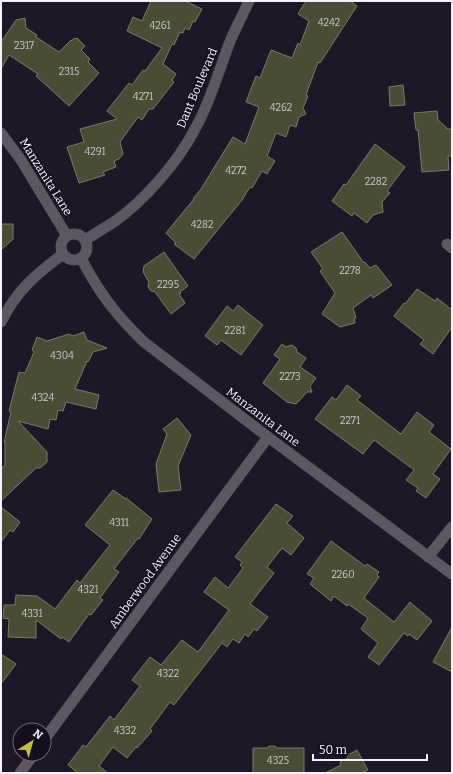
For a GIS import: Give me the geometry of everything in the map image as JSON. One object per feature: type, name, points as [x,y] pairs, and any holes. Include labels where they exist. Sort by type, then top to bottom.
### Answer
[{"type":"street","name":"Dant Boulevard","points":[[85,240],[131,208],[156,184],[180,155],[199,122],[232,39],[250,1]]},
{"type":"street","name":"Manzanita Lane","points":[[1,133],[20,160],[67,236]]},
{"type":"street","name":"Manzanita Lane","points":[[63,254],[61,244],[63,239],[67,236],[77,234],[82,236],[85,240]]},
{"type":"street","points":[[1,322],[21,289],[40,272],[63,254],[66,258],[71,260],[76,260],[85,255],[87,245],[85,240]]},
{"type":"street","name":"Manzanita Lane","points":[[81,258],[93,282],[103,296],[129,327],[144,342],[268,437],[452,574]]},
{"type":"street","name":"Amberwood Avenue","points":[[52,729],[268,437]]},
{"type":"street","points":[[428,557],[452,527]]},
{"type":"street","points":[[20,773],[28,762]]},
{"type":"building","points":[[151,1],[185,1],[202,9],[195,22],[193,21],[189,30],[185,28],[183,33],[180,32],[174,45],[172,44],[163,64],[176,74],[172,80],[174,82],[153,109],[149,109],[142,120],[138,117],[120,142],[123,154],[119,159],[114,161],[116,167],[103,172],[105,175],[79,183],[67,147],[84,142],[80,129],[117,119],[107,111],[129,83],[132,85],[143,70],[145,71],[162,48],[127,31],[133,17],[142,21]]},
{"type":"building","points":[[306,1],[350,1],[357,6],[320,63],[318,62],[303,108],[306,114],[299,117],[296,127],[290,125],[286,137],[276,133],[267,156],[275,161],[267,174],[262,171],[252,188],[250,187],[242,200],[194,259],[174,244],[176,243],[166,233],[201,189],[233,137],[245,144],[259,107],[246,102],[256,76],[260,78],[271,50],[292,58],[298,43],[300,45],[309,21],[298,14]]},
{"type":"building","points":[[25,18],[26,28],[37,35],[36,37],[59,52],[71,40],[77,38],[85,46],[81,50],[90,59],[88,62],[99,73],[69,106],[36,76],[38,74],[9,55],[1,69],[1,42],[16,20]]},
{"type":"building","points":[[403,85],[405,105],[390,106],[389,87]]},
{"type":"building","points":[[437,111],[438,120],[448,129],[452,129],[452,156],[448,156],[449,170],[422,172],[418,130],[416,130],[414,113]]},
{"type":"building","points":[[375,144],[405,167],[387,191],[390,193],[382,202],[383,212],[373,215],[367,223],[354,213],[352,216],[332,201],[344,184],[346,185]]},
{"type":"building","points":[[1,224],[13,224],[13,239],[1,250]]},
{"type":"building","points":[[342,232],[364,263],[365,262],[370,268],[376,265],[392,285],[373,298],[371,295],[353,308],[356,318],[354,319],[355,323],[340,327],[322,314],[335,293],[320,271],[323,269],[311,252]]},
{"type":"building","points":[[164,252],[188,286],[179,294],[185,303],[171,314],[155,292],[151,291],[148,287],[149,282],[143,272],[144,266]]},
{"type":"building","points":[[417,289],[435,301],[437,298],[452,310],[452,327],[433,354],[420,344],[424,340],[394,316]]},
{"type":"building","points":[[238,305],[263,325],[241,355],[221,340],[217,345],[205,336],[227,306],[233,311]]},
{"type":"building","points":[[84,332],[87,340],[107,348],[93,352],[88,362],[87,361],[75,389],[99,395],[96,409],[66,402],[63,411],[58,410],[56,420],[50,419],[48,429],[18,421],[47,452],[47,462],[40,468],[36,468],[1,501],[1,469],[5,465],[4,442],[11,412],[9,411],[19,372],[25,373],[34,352],[32,350],[37,337],[47,341],[69,334],[73,336]]},
{"type":"building","points":[[282,344],[286,347],[292,345],[296,348],[297,352],[306,358],[300,367],[316,378],[310,386],[312,392],[307,392],[296,404],[287,402],[263,383],[280,359],[274,355]]},
{"type":"building","points":[[347,385],[361,396],[357,400],[401,434],[417,412],[434,425],[429,432],[451,449],[433,474],[440,479],[426,498],[416,491],[418,488],[406,480],[414,470],[374,440],[363,454],[315,419],[332,397],[336,400]]},
{"type":"building","points":[[177,418],[191,435],[178,466],[181,490],[159,492],[156,464],[167,434],[163,429]]},
{"type":"building","points":[[113,490],[126,498],[152,519],[139,539],[138,538],[114,569],[119,572],[100,598],[103,600],[91,615],[89,614],[69,642],[62,637],[61,639],[36,620],[36,638],[8,637],[9,619],[3,618],[4,605],[15,605],[16,595],[37,596],[55,609],[77,580],[80,583],[110,545],[85,525]]},
{"type":"building","points":[[276,504],[293,516],[287,523],[304,538],[291,555],[282,548],[267,567],[274,573],[250,604],[268,617],[257,631],[254,629],[248,637],[245,634],[239,643],[233,639],[227,647],[222,643],[174,705],[170,702],[150,729],[152,731],[127,758],[113,747],[99,766],[108,773],[78,773],[68,765],[83,745],[86,747],[110,716],[114,720],[140,686],[132,680],[150,657],[161,665],[182,640],[198,652],[229,610],[204,592],[215,577],[228,588],[243,568],[240,565],[242,562],[235,557]]},
{"type":"building","points":[[1,507],[20,522],[13,532],[10,530],[1,542]]},
{"type":"building","points":[[331,541],[365,566],[367,564],[379,572],[377,575],[379,577],[364,598],[394,622],[410,602],[432,621],[417,640],[409,634],[408,636],[404,633],[379,665],[368,657],[378,643],[361,629],[368,618],[348,604],[347,606],[334,596],[331,601],[310,584],[314,578],[307,574]]},
{"type":"building","points":[[452,627],[452,672],[433,662]]},
{"type":"building","points":[[1,654],[16,664],[1,684]]},
{"type":"building","points":[[269,746],[275,746],[277,748],[304,748],[304,773],[253,773],[253,748],[267,748]]},
{"type":"building","points":[[357,750],[368,770],[361,773],[325,773],[341,765],[340,762],[348,758],[346,756]]}]
